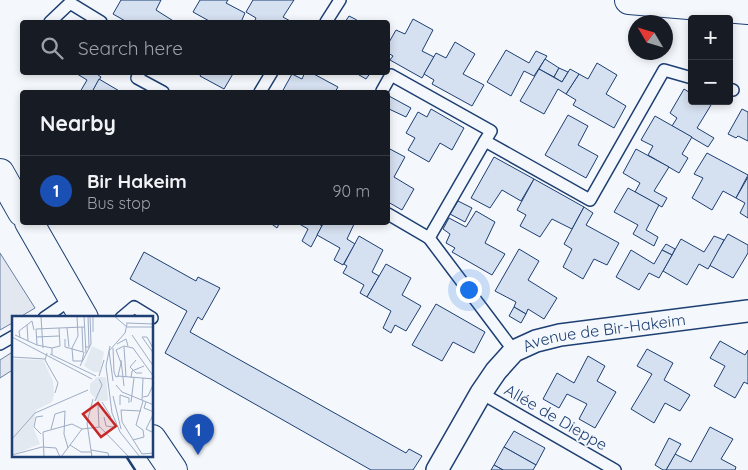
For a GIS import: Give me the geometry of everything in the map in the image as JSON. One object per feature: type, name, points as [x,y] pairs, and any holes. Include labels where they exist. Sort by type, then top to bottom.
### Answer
[{"type":"street","points":[[629,0],[748,10]]},
{"type":"street","points":[[0,173],[20,208]]},
{"type":"street","points":[[31,225],[78,308]]},
{"type":"street","name":"Avenue de Bir-Hakeim","points":[[437,470],[481,393],[496,371],[514,351],[536,341],[560,335],[748,311]]},
{"type":"street","points":[[154,442],[173,470]]},
{"type":"lane","points":[[327,20],[340,0]]},
{"type":"lane","points":[[52,20],[70,3],[98,20]]},
{"type":"lane","points":[[485,141],[590,200],[664,70],[688,77]]},
{"type":"lane","points":[[139,75],[138,78],[159,90]]},
{"type":"lane","points":[[261,90],[270,75]]},
{"type":"lane","points":[[383,90],[391,75],[491,131],[429,238]]},
{"type":"lane","points":[[390,215],[429,238],[514,351]]},
{"type":"lane","points":[[123,316],[134,307],[150,316]]},
{"type":"lane","points":[[51,316],[78,308]]},
{"type":"lane","points":[[0,344],[12,337]]},
{"type":"lane","name":"Allée de Dieppe","points":[[481,393],[615,470]]},
{"type":"shaded area","points":[[0,253],[35,308],[22,316],[12,316],[12,323],[0,330]]},
{"type":"shaded area","points":[[12,352],[12,370],[0,378],[0,360]]},
{"type":"building","points":[[121,0],[161,0],[156,10],[172,20],[124,20],[113,14]]},
{"type":"building","points":[[200,0],[228,0],[226,3],[245,13],[242,20],[207,20],[193,12]]},
{"type":"building","points":[[253,0],[294,0],[283,17],[288,20],[255,20],[256,18],[246,12]]},
{"type":"building","points":[[349,16],[357,20],[346,20]]},
{"type":"building","points":[[413,19],[433,30],[422,51],[434,57],[422,78],[390,60],[393,56],[390,54],[390,40],[396,30],[405,34]]},
{"type":"building","points":[[455,42],[475,54],[463,74],[484,85],[472,106],[432,84],[434,80],[424,74],[436,53],[446,58]]},
{"type":"building","points":[[506,50],[529,63],[536,51],[547,56],[534,76],[524,71],[511,96],[487,82]]},
{"type":"building","points":[[545,59],[559,68],[554,77],[539,69]]},
{"type":"building","points":[[597,63],[617,75],[606,94],[626,106],[614,128],[573,105],[576,100],[566,94],[579,74],[588,79]]},
{"type":"building","points":[[559,68],[568,72],[562,82],[554,77]]},
{"type":"building","points":[[539,69],[562,82],[570,69],[579,74],[566,94],[558,89],[544,114],[520,101]]},
{"type":"building","points":[[79,75],[98,75],[101,77],[93,90],[81,90],[87,80]]},
{"type":"building","points":[[200,75],[232,75],[224,89]]},
{"type":"building","points":[[291,75],[302,79],[304,75],[316,75],[338,87],[336,90],[283,90]]},
{"type":"building","points":[[359,75],[369,75],[366,79]]},
{"type":"building","points":[[99,79],[118,90],[93,90]]},
{"type":"building","points":[[684,89],[688,92],[688,105],[711,105],[697,128],[714,138],[708,147],[672,126],[677,118],[670,113]]},
{"type":"building","points":[[390,97],[411,108],[406,117],[390,109]]},
{"type":"building","points":[[431,109],[464,128],[452,150],[440,143],[429,162],[408,150],[415,138],[406,133],[418,112],[427,117]]},
{"type":"building","points":[[742,109],[748,112],[748,141],[728,134]]},
{"type":"building","points":[[568,115],[588,126],[578,145],[598,156],[586,178],[545,155]]},
{"type":"building","points":[[655,116],[692,137],[682,154],[688,158],[679,173],[648,155],[653,146],[641,140]]},
{"type":"building","points":[[390,149],[405,157],[394,177],[414,189],[402,210],[390,203]]},
{"type":"building","points":[[636,149],[669,167],[654,191],[667,198],[662,207],[635,192],[640,183],[623,173]]},
{"type":"building","points":[[707,153],[748,175],[736,198],[723,191],[712,210],[692,198],[703,178],[694,174]]},
{"type":"building","points":[[494,157],[534,179],[521,201],[502,190],[490,208],[471,198]]},
{"type":"building","points":[[748,177],[748,218],[740,213],[745,203],[736,198]]},
{"type":"building","points":[[534,179],[584,207],[572,229],[552,219],[540,237],[520,226],[526,215],[517,210]]},
{"type":"building","points":[[628,188],[659,205],[646,230],[658,237],[654,246],[633,234],[638,225],[614,212]]},
{"type":"building","points":[[458,201],[472,208],[465,222],[450,214]]},
{"type":"building","points":[[584,207],[593,213],[586,225],[619,243],[607,265],[594,259],[583,279],[563,267],[572,249],[564,244]]},
{"type":"building","points":[[476,211],[495,222],[485,243],[505,254],[492,275],[452,252],[455,248],[446,243],[450,234],[443,229],[449,218],[466,227]]},
{"type":"building","points":[[301,225],[322,226],[311,247],[302,241],[308,229]]},
{"type":"building","points":[[322,225],[354,225],[347,239],[355,244],[343,265],[334,260],[340,248],[317,235]]},
{"type":"building","points":[[728,234],[748,245],[748,253],[733,278],[709,265]]},
{"type":"building","points":[[359,236],[383,250],[372,272],[379,276],[367,297],[360,293],[364,285],[343,273],[347,266],[344,264]]},
{"type":"building","points":[[714,236],[724,240],[708,269],[699,264],[687,285],[663,271],[681,239],[704,252]]},
{"type":"building","points":[[666,244],[675,249],[672,255],[662,250]]},
{"type":"building","points":[[519,249],[539,261],[528,280],[557,298],[544,319],[528,309],[526,314],[514,307],[516,302],[495,291]]},
{"type":"building","points":[[631,250],[654,264],[662,250],[672,255],[659,278],[649,273],[639,290],[616,277]]},
{"type":"building","points":[[144,252],[196,281],[198,277],[220,288],[202,320],[198,317],[190,332],[406,453],[409,449],[422,456],[413,470],[371,470],[165,353],[187,311],[130,279]]},
{"type":"building","points":[[386,264],[411,278],[402,295],[421,306],[406,331],[395,325],[391,333],[383,328],[391,311],[367,297]]},
{"type":"building","points":[[436,304],[485,332],[474,353],[453,342],[442,361],[412,345]]},
{"type":"building","points":[[514,307],[526,314],[521,323],[509,316]]},
{"type":"building","points":[[720,341],[745,355],[748,350],[748,384],[744,382],[735,398],[714,386],[725,366],[710,358]]},
{"type":"building","points":[[647,349],[673,363],[664,380],[690,395],[680,411],[665,403],[654,423],[631,409],[652,374],[637,366]]},
{"type":"building","points":[[588,356],[605,366],[597,381],[616,392],[595,428],[579,419],[587,404],[567,394],[559,408],[543,399],[557,373],[574,383]]},
{"type":"building","points":[[710,427],[733,439],[721,459],[736,467],[735,470],[666,470],[675,454],[691,462]]},
{"type":"building","points":[[514,431],[545,448],[536,465],[504,447]]},
{"type":"building","points":[[669,438],[681,444],[666,470],[663,470],[655,465]]},
{"type":"building","points":[[504,447],[536,465],[533,470],[503,470],[494,465]]},
{"type":"building","points":[[494,465],[503,470],[491,470]]},
{"type":"wall","points":[[127,458],[135,470]]},
{"type":"place","name":"Bir Hakeim","points":[[198,455]]}]
